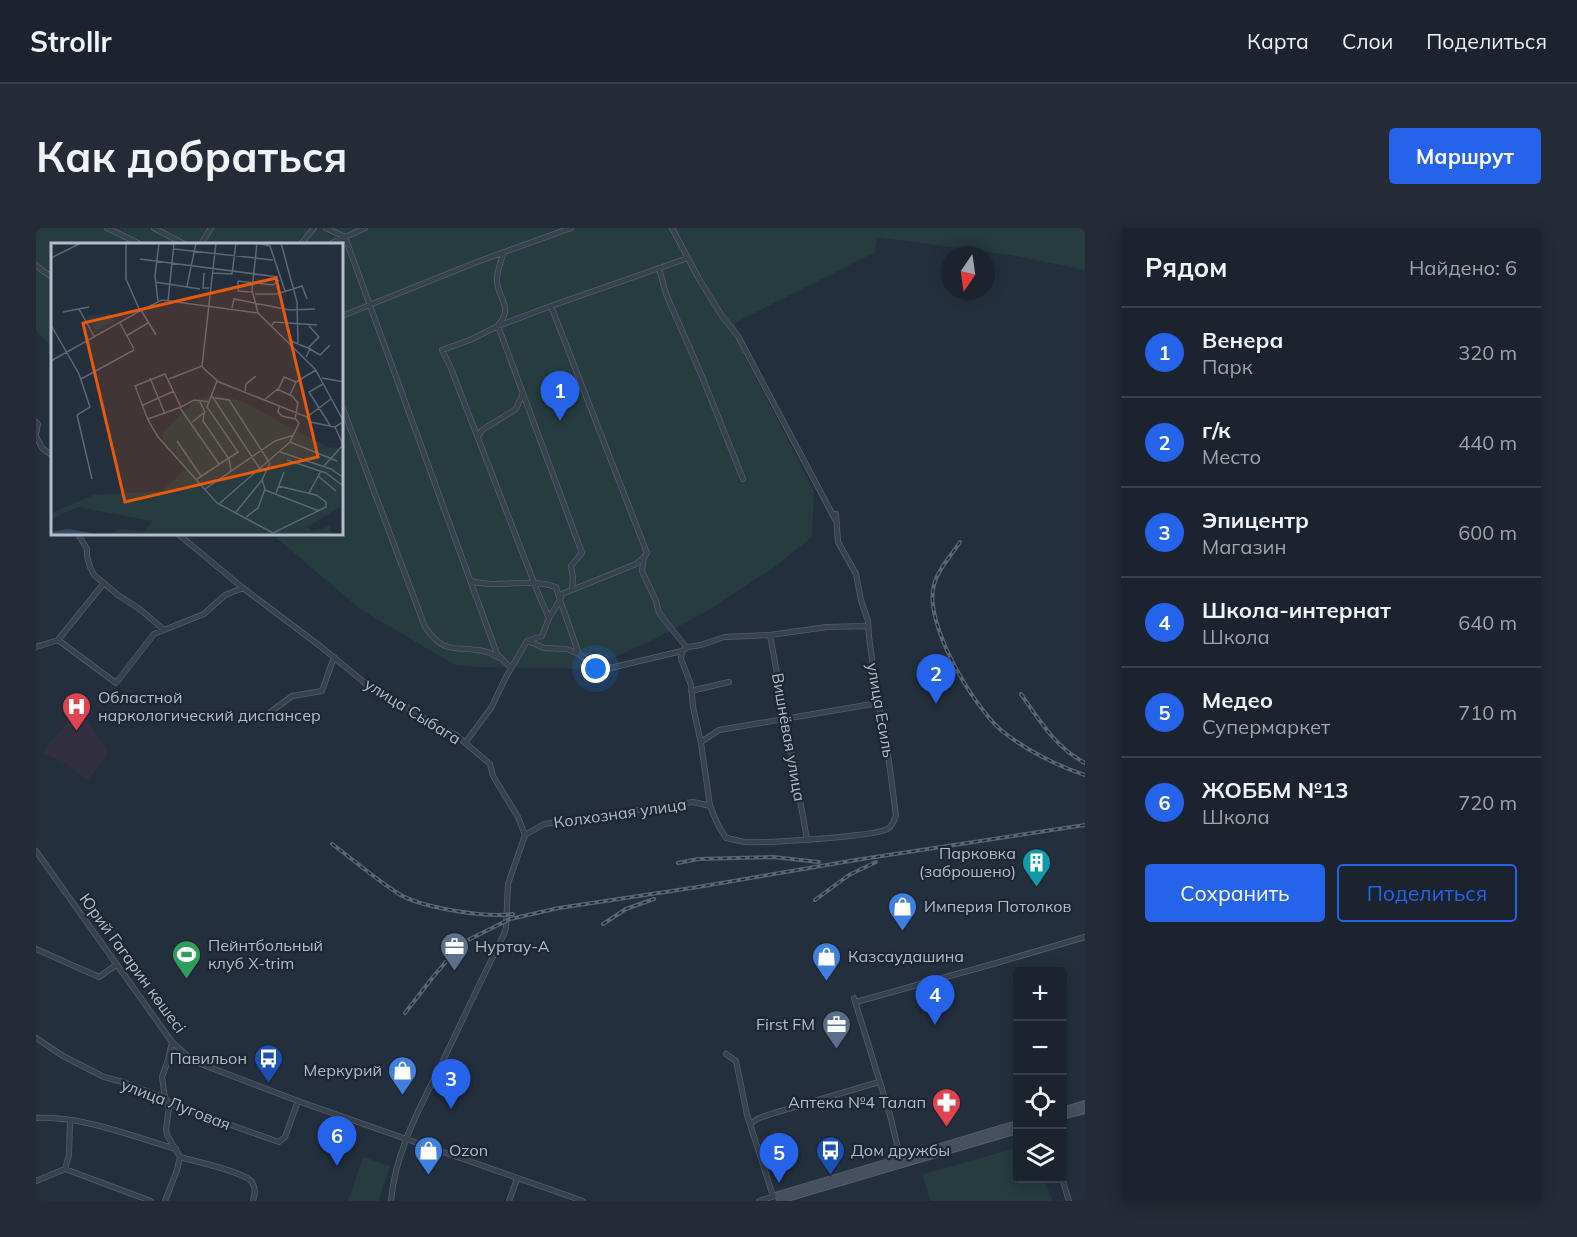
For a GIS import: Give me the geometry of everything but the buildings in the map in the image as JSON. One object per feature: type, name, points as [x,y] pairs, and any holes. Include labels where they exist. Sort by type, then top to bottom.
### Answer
[{"type":"main road","points":[[1067,1109],[1085,1104]]},
{"type":"main road","points":[[1067,1115],[1085,1110]]},
{"type":"main road","points":[[901,1162],[1013,1125]]},
{"type":"main road","points":[[778,1198],[1013,1131]]},
{"type":"street","points":[[107,228],[138,243]]},
{"type":"street","points":[[153,228],[182,243]]},
{"type":"street","points":[[202,243],[211,228]]},
{"type":"street","points":[[302,243],[314,228]]},
{"type":"street","points":[[326,228],[345,237],[497,654],[511,668]]},
{"type":"street","points":[[332,243],[365,228]]},
{"type":"street","points":[[344,315],[477,262],[571,228]]},
{"type":"street","points":[[672,228],[722,316],[738,336],[836,523]]},
{"type":"street","points":[[498,326],[505,318],[506,312],[497,281],[499,265],[504,252]]},
{"type":"street","points":[[549,618],[442,350],[551,306],[688,258]]},
{"type":"street","points":[[36,265],[51,275]]},
{"type":"street","points":[[659,268],[666,294],[743,479]]},
{"type":"street","points":[[551,306],[647,553],[644,557],[642,571],[659,614],[684,650]]},
{"type":"street","points":[[498,326],[582,552],[571,566],[572,589]]},
{"type":"street","points":[[478,437],[482,430],[516,409],[523,393]]},
{"type":"street","points":[[344,411],[425,627],[438,642],[448,648],[485,651],[502,660]]},
{"type":"street","points":[[36,422],[39,424],[36,435],[42,448],[51,454]]},
{"type":"street","points":[[36,451],[42,448]]},
{"type":"street","name":"улица Есиль","points":[[807,839],[882,831],[890,828],[896,816],[868,626],[856,574],[838,542],[836,514]]},
{"type":"street","points":[[79,536],[87,549],[91,571],[99,580],[141,610],[164,630]]},
{"type":"street","name":"улица Сыбага","points":[[180,536],[377,693],[399,702],[435,725],[456,735],[490,764],[493,776],[518,817],[525,836]]},
{"type":"street","points":[[465,743],[491,708],[527,641],[542,636],[562,594],[636,564],[644,557]]},
{"type":"street","points":[[470,580],[483,584],[548,584],[556,587],[579,654]]},
{"type":"street","points":[[36,647],[58,640],[104,583]]},
{"type":"street","points":[[58,640],[116,683],[154,634],[204,614],[225,595],[243,588]]},
{"type":"street","points":[[527,641],[544,648],[567,649],[596,666],[606,669],[684,650],[724,637],[770,635],[827,627],[868,626]]},
{"type":"street","name":"Вишнёвая улица","points":[[770,635],[807,839]]},
{"type":"street","points":[[684,650],[681,659],[691,685],[710,806],[726,838],[744,842],[807,839]]},
{"type":"street","points":[[260,720],[292,696],[322,691],[334,657]]},
{"type":"street","points":[[691,692],[729,682]]},
{"type":"street","points":[[701,742],[719,730],[878,703]]},
{"type":"street","name":"Колхозная улица","points":[[525,836],[544,824],[693,802],[710,806]]},
{"type":"street","points":[[391,1201],[399,1159],[415,1118],[504,934],[508,884],[525,836]]},
{"type":"street","name":"Юрий Гагарин көшесі","points":[[36,851],[172,1042],[193,1061],[298,1101],[583,1201]]},
{"type":"street","name":"Юрий Гагарин көшесі","points":[[36,858],[43,863]]},
{"type":"street","points":[[901,1162],[890,1115],[855,1000],[1085,937]]},
{"type":"street","points":[[36,949],[99,977],[116,965]]},
{"type":"street","name":"улица Луговая","points":[[36,1038],[63,1056],[104,1077],[165,1098],[171,1104],[279,1142],[285,1137],[298,1101]]},
{"type":"street","points":[[165,1201],[180,1157],[167,1135],[169,1108],[162,1077],[172,1042]]},
{"type":"street","points":[[726,1054],[736,1061],[740,1088],[750,1124],[778,1198],[759,1201]]},
{"type":"street","points":[[750,1124],[774,1113],[879,1082]]},
{"type":"street","points":[[36,1118],[70,1120],[104,1127],[176,1149]]},
{"type":"street","points":[[65,1169],[69,1155],[70,1120]]},
{"type":"street","points":[[180,1157],[241,1174],[252,1181],[256,1192],[253,1201]]},
{"type":"street","points":[[36,1181],[65,1169],[152,1201]]},
{"type":"street","points":[[509,1201],[517,1179]]},
{"type":"street","points":[[1064,1183],[1069,1201]]},
{"type":"shaded area","name":"Областной наркологический диспансер","points":[[79,709],[108,752],[88,780],[62,761],[42,753]]},
{"type":"green space","points":[[36,228],[1085,228],[1085,270],[995,253],[995,246],[943,246],[877,237],[875,252],[735,323],[742,351],[814,491],[812,537],[773,568],[707,611],[657,638],[588,669],[455,665],[360,609],[274,536],[344,536],[344,243],[51,243],[51,346],[36,330]]},
{"type":"green space","points":[[1013,1149],[1013,1183],[1046,1183],[1052,1201],[930,1201],[923,1174]]},
{"type":"green space","points":[[363,1157],[390,1166],[378,1201],[348,1201]]},
{"type":"railway","points":[[960,542],[938,574],[934,585],[933,601],[936,620],[953,662],[977,702],[1001,730],[1041,756],[1085,775]]},
{"type":"railway","points":[[1021,694],[1065,750],[1085,763]]},
{"type":"railway","points":[[849,861],[1085,825]]},
{"type":"railway","points":[[332,844],[382,882],[409,899],[454,911],[487,915],[513,914]]},
{"type":"railway","points":[[678,863],[698,859],[773,857],[819,862]]},
{"type":"railway","points":[[405,1013],[456,950],[468,940],[510,919],[559,908],[856,860]]},
{"type":"railway","points":[[815,900],[849,875],[876,862]]},
{"type":"railway","points":[[603,924],[626,909],[654,899]]},
{"type":"place","name":"Венера","points":[[560,421]]},
{"type":"place","name":"г/к","points":[[936,704]]},
{"type":"place","name":"Областной наркологический диспансер","points":[[77,732]]},
{"type":"place","name":"Парковка (заброшено)","points":[[1037,888]]},
{"type":"place","name":"Империя Потолков","points":[[903,932]]},
{"type":"place","name":"Нуртау-А","points":[[454,972]]},
{"type":"place","name":"Пейнтбольный клуб X-trim","points":[[187,980]]},
{"type":"place","name":"Казсаудашина","points":[[827,982]]},
{"type":"place","name":"Школа-интернат","points":[[935,1025]]},
{"type":"place","name":"First FM","points":[[836,1050]]},
{"type":"place","name":"Павильон","points":[[268,1084]]},
{"type":"place","name":"Меркурий","points":[[403,1096]]},
{"type":"place","name":"Эпицентр","points":[[451,1109]]},
{"type":"place","name":"Аптека №4 Талап","points":[[947,1128]]},
{"type":"place","name":"ЖОББМ №13","points":[[337,1166]]},
{"type":"place","name":"Ozon","points":[[428,1176]]},
{"type":"place","name":"Дом дружбы","points":[[830,1176]]},
{"type":"place","name":"Медео","points":[[779,1183]]}]
